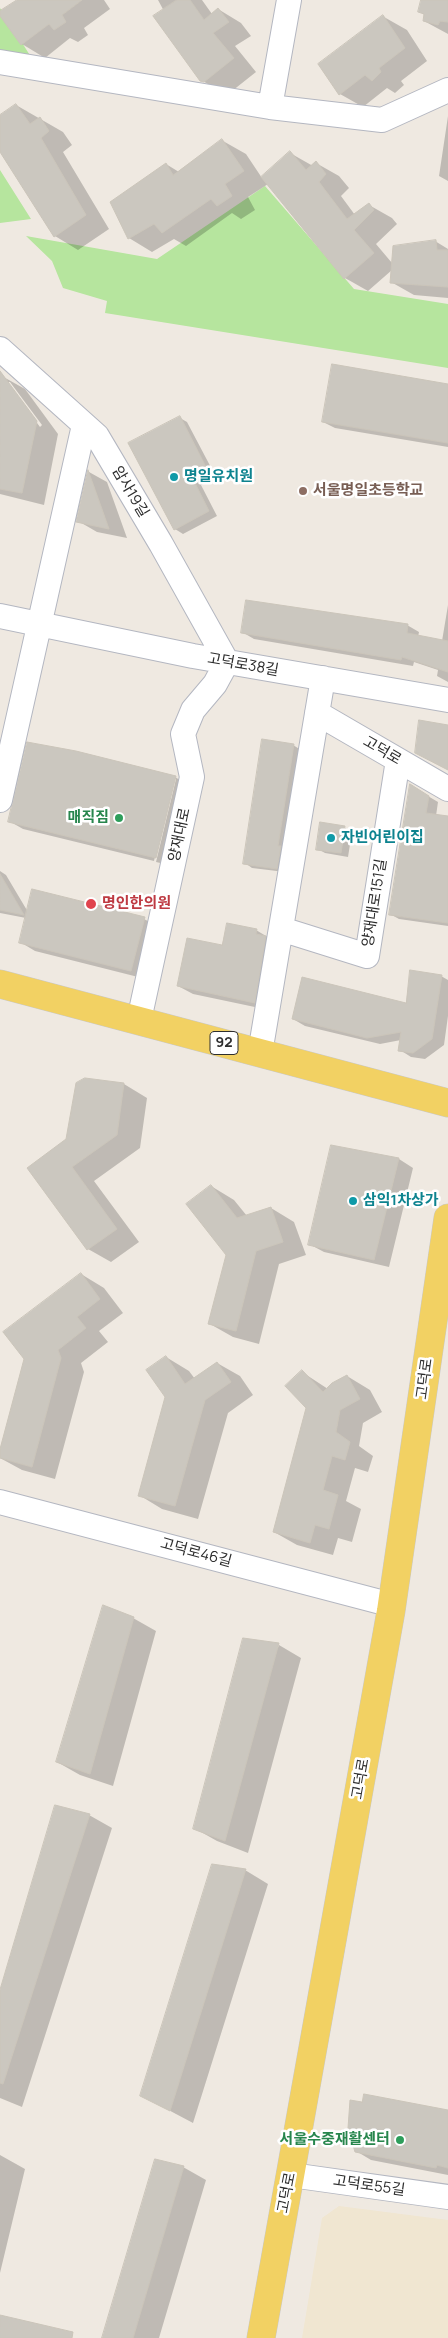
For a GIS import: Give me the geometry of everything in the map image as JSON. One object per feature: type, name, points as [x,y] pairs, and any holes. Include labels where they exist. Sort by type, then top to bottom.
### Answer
[{"type":"main road","name":"92","points":[[0,984],[448,1103]]},
{"type":"main road","name":"고덕로","points":[[261,2338],[392,1605],[448,1218]]},
{"type":"street","points":[[270,107],[289,0]]},
{"type":"street","points":[[0,62],[270,107],[382,120],[448,90]]},
{"type":"street","name":"암사19길","points":[[0,350],[97,436],[161,544],[227,662]]},
{"type":"street","points":[[0,800],[84,425]]},
{"type":"street","name":"고덕로38길","points":[[0,616],[227,662],[448,700]]},
{"type":"street","name":"양재대로","points":[[139,1020],[192,777],[183,734],[193,710],[215,684],[227,662]]},
{"type":"street","points":[[260,1053],[323,678]]},
{"type":"street","name":"고덕로","points":[[317,713],[448,789]]},
{"type":"street","name":"양재대로151길","points":[[281,929],[367,956],[398,760]]},
{"type":"street","name":"고덕로46길","points":[[0,1502],[392,1605]]},
{"type":"street","name":"고덕로55길","points":[[291,2175],[448,2197]]},
{"type":"shaded area","points":[[339,2206],[448,2220],[448,2338],[302,2338],[322,2218]]},
{"type":"green space","points":[[0,8],[38,68],[0,63]]},
{"type":"green space","points":[[0,170],[31,219],[0,223]]},
{"type":"green space","points":[[265,186],[354,289],[448,304],[448,368],[105,313],[107,301],[63,288],[52,261],[26,236],[157,259]]},
{"type":"building","points":[[17,0],[82,0],[62,15],[66,22],[54,30],[49,24],[21,45],[0,16],[0,11]]},
{"type":"building","points":[[177,0],[190,0],[204,20],[218,8],[229,22],[213,33],[234,58],[204,82],[200,81],[153,16]]},
{"type":"building","points":[[421,0],[448,0],[448,22],[440,21],[438,25],[423,21],[424,14],[418,12]]},
{"type":"building","points":[[383,15],[405,48],[379,68],[381,72],[372,81],[365,75],[339,95],[318,64]]},
{"type":"building","points":[[16,104],[30,124],[40,117],[49,131],[41,138],[86,215],[54,237],[0,152],[0,115]]},
{"type":"building","points":[[222,139],[244,171],[225,184],[232,196],[217,206],[211,199],[162,233],[154,224],[128,239],[110,202],[166,163],[173,175]]},
{"type":"building","points":[[290,151],[306,170],[316,161],[326,174],[319,182],[347,219],[369,203],[374,210],[354,230],[374,253],[344,279],[261,177]]},
{"type":"building","points":[[436,240],[437,250],[448,250],[448,287],[390,283],[393,246]]},
{"type":"building","name":"서울명일초등학교","points":[[332,364],[448,384],[448,443],[322,422]]},
{"type":"building","points":[[0,371],[37,421],[22,493],[0,489]]},
{"type":"building","name":"명일유치원","points":[[180,416],[209,473],[194,481],[209,511],[174,530],[128,443]]},
{"type":"building","points":[[88,470],[109,529],[76,522]]},
{"type":"building","points":[[246,600],[408,624],[407,633],[448,641],[448,672],[402,657],[401,660],[241,633]]},
{"type":"building","points":[[419,720],[448,725],[448,770],[415,753]]},
{"type":"building","points":[[262,739],[294,744],[278,846],[281,846],[277,869],[243,864]]},
{"type":"building","points":[[27,742],[76,751],[176,776],[156,858],[8,822]]},
{"type":"building","points":[[410,784],[429,796],[426,813],[448,816],[448,923],[389,915]]},
{"type":"building","name":"자빈어린이집","points":[[320,822],[345,826],[341,853],[316,850]]},
{"type":"building","points":[[0,874],[24,915],[0,910]]},
{"type":"building","points":[[32,889],[145,917],[131,971],[19,943]]},
{"type":"building","points":[[227,923],[257,929],[256,934],[266,936],[255,1003],[177,986],[187,938],[222,945]]},
{"type":"building","points":[[410,970],[442,975],[432,1039],[413,1053],[398,1051],[401,1032],[367,1038],[292,1019],[302,977],[406,1003]]},
{"type":"building","points":[[85,1078],[124,1083],[117,1135],[72,1167],[117,1229],[87,1250],[27,1168],[66,1139],[76,1083]]},
{"type":"building","name":"삼익1차상가","points":[[331,1145],[399,1158],[374,1260],[308,1245]]},
{"type":"building","points":[[211,1185],[237,1218],[271,1207],[283,1242],[256,1251],[236,1331],[208,1324],[226,1255],[186,1204]]},
{"type":"building","points":[[81,1273],[100,1299],[77,1317],[86,1328],[58,1350],[61,1358],[32,1467],[0,1458],[0,1449],[24,1359],[3,1332]]},
{"type":"building","points":[[166,1356],[185,1384],[217,1362],[231,1382],[205,1400],[175,1506],[138,1496],[165,1397],[146,1370]]},
{"type":"building","points":[[302,1370],[323,1392],[332,1383],[347,1375],[360,1399],[340,1410],[336,1432],[350,1442],[345,1460],[332,1456],[323,1490],[338,1495],[329,1529],[315,1525],[310,1543],[273,1532],[306,1408],[285,1386]]},
{"type":"building","points":[[103,1605],[134,1617],[90,1774],[56,1762]]},
{"type":"building","points":[[243,1638],[279,1643],[225,1841],[193,1829]]},
{"type":"building","points":[[55,1805],[90,1814],[3,2084],[0,2083],[0,1990]]},
{"type":"building","points":[[212,1864],[246,1869],[170,2111],[140,2096]]},
{"type":"building","name":"서울수중재활센터","points":[[364,2094],[448,2110],[448,2168],[437,2165],[436,2168],[355,2152],[348,2128],[350,2100],[362,2102]]},
{"type":"building","points":[[155,2159],[184,2166],[133,2338],[102,2338]]},
{"type":"building","points":[[0,2315],[73,2332],[72,2338],[0,2338]]},
{"type":"place","name":"명일유치원","points":[[174,477]]},
{"type":"place","name":"서울명일초등학교","points":[[303,491]]},
{"type":"place","name":"매직짐","points":[[119,818]]},
{"type":"place","name":"자빈어린이집","points":[[331,838]]},
{"type":"place","name":"명인한의원","points":[[91,904]]},
{"type":"place","name":"삼익1차상가","points":[[353,1201]]},
{"type":"place","name":"서울수중재활센터","points":[[400,2140]]}]
